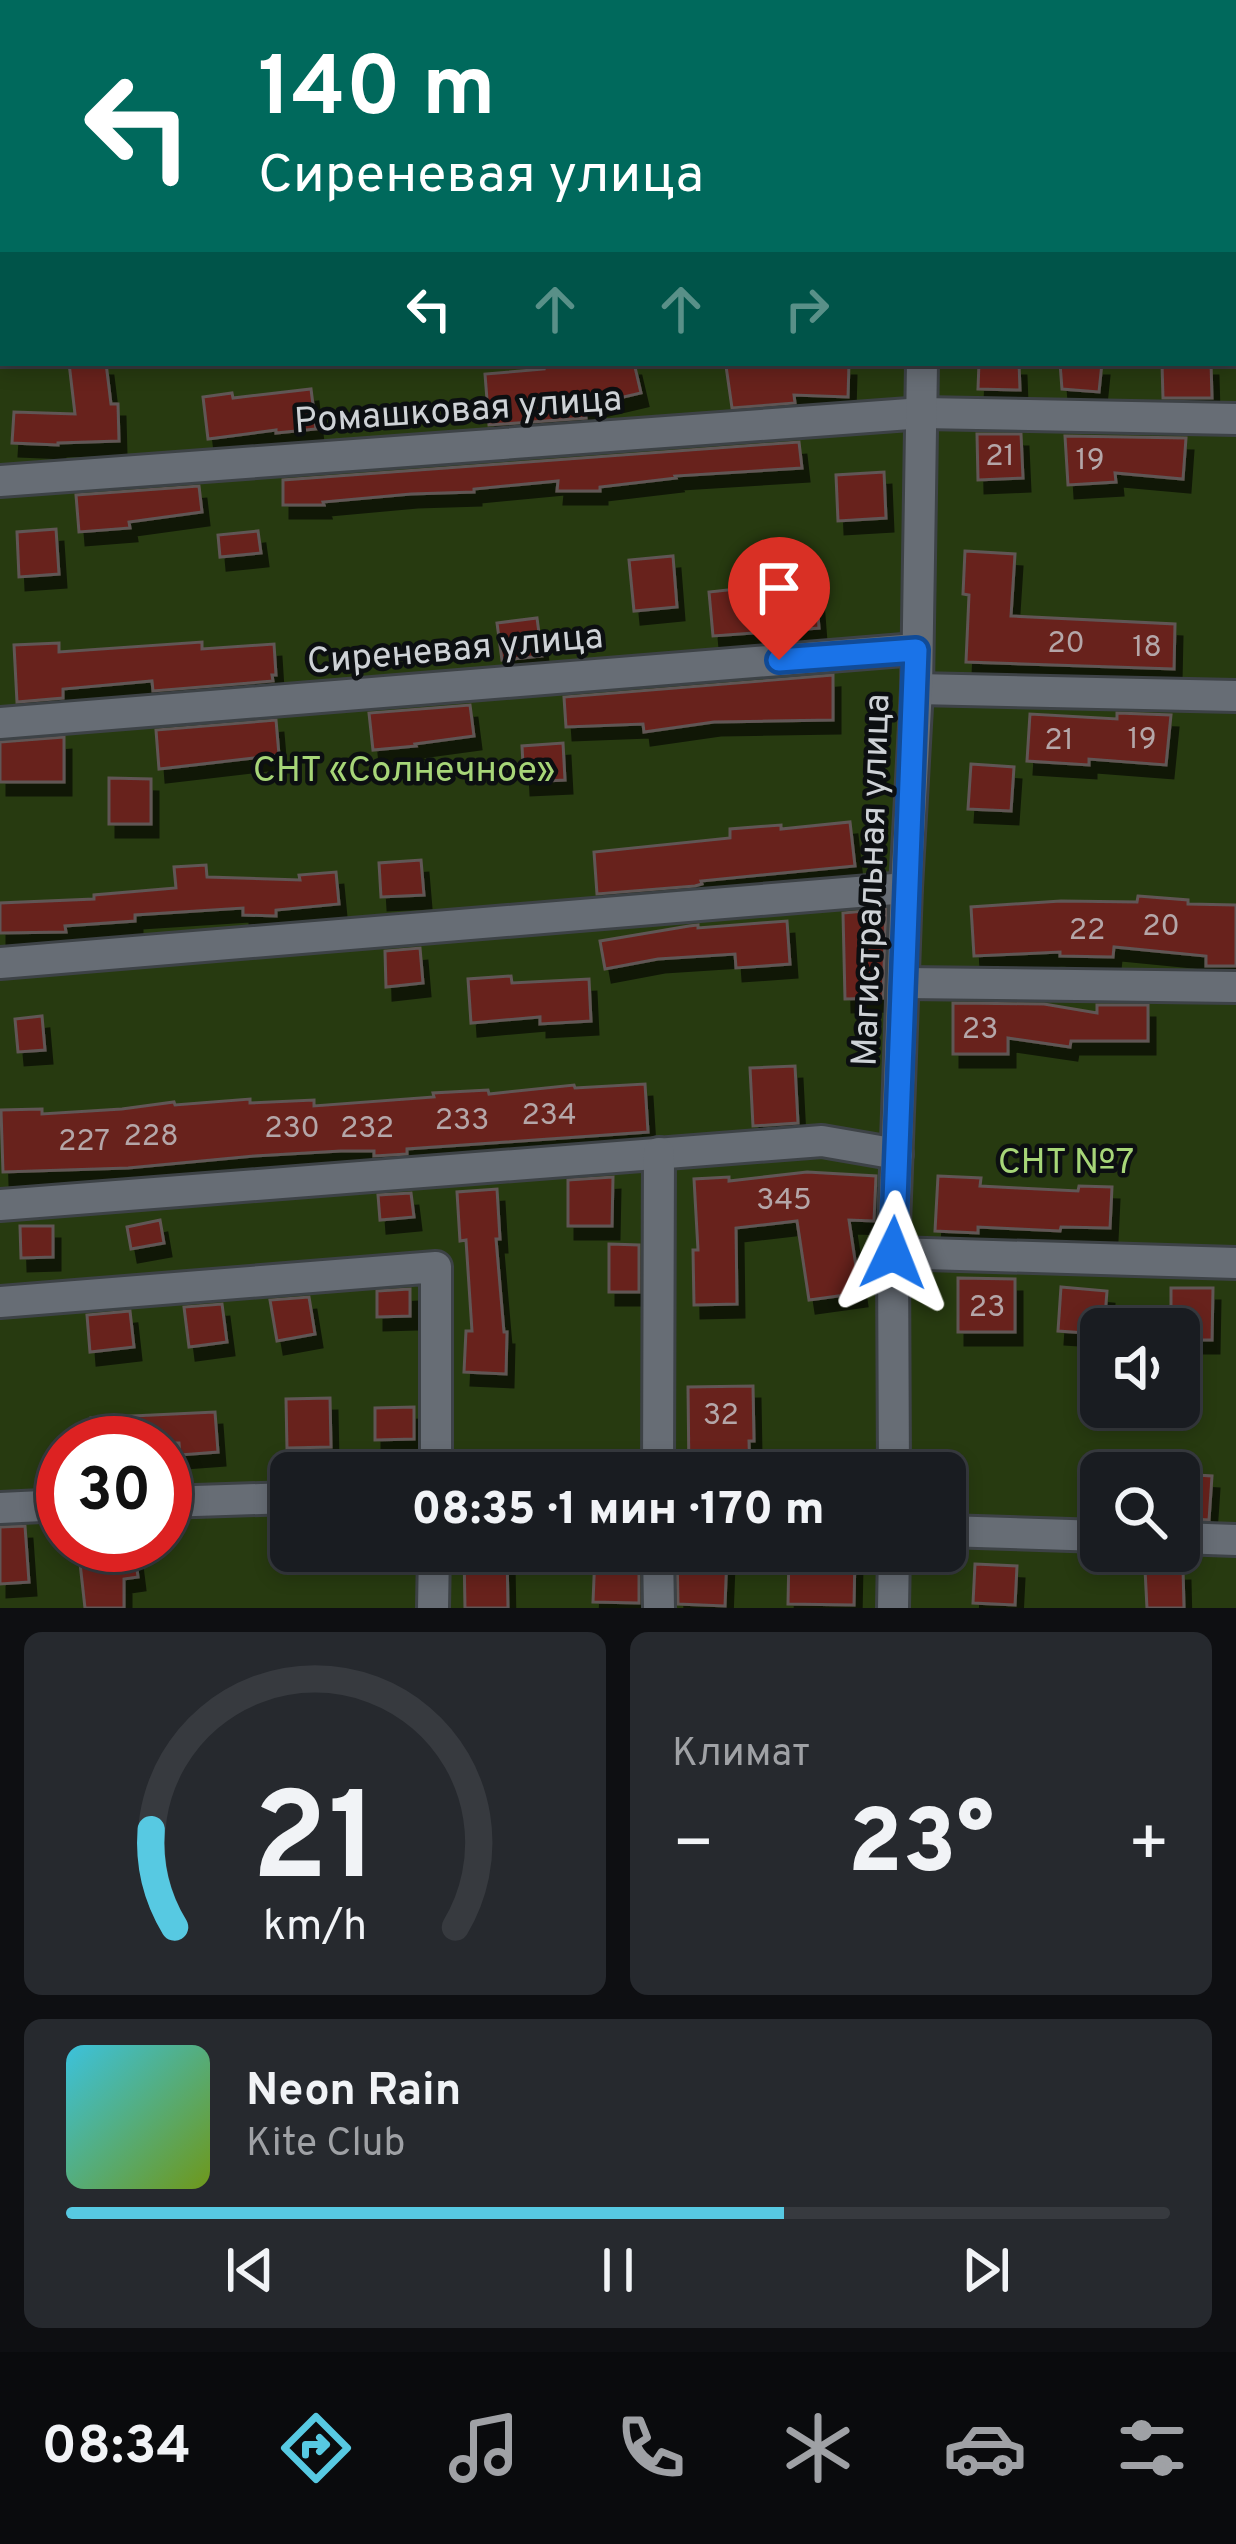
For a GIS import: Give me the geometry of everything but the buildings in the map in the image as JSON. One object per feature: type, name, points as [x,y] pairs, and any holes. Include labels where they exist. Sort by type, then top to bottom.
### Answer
[{"type":"street","name":"Магистральная улица","points":[[894,1452],[893,1253],[916,689],[922,366]]},
{"type":"street","name":"Ромашковая улица","points":[[0,481],[922,413],[1236,419]]},
{"type":"street","name":"Сиреневая улица","points":[[0,723],[916,650]]},
{"type":"street","points":[[916,689],[1236,696]]},
{"type":"street","points":[[0,963],[906,888]]},
{"type":"street","points":[[905,983],[1236,987]]},
{"type":"street","points":[[0,1205],[822,1141],[897,1154]]},
{"type":"street","points":[[658,1153],[658,1452]]},
{"type":"street","points":[[893,1253],[1236,1263]]},
{"type":"street","points":[[0,1302],[436,1267],[436,1452]]},
{"type":"street","points":[[192,1501],[270,1499]]},
{"type":"street","points":[[0,1508],[36,1506]]},
{"type":"street","points":[[966,1532],[1080,1535]]},
{"type":"street","points":[[1200,1539],[1236,1540]]},
{"type":"street","points":[[434,1572],[434,1608]]},
{"type":"street","points":[[658,1572],[659,1608]]},
{"type":"street","points":[[893,1608],[894,1572]]},
{"type":"green space","points":[[0,366],[1236,366],[1236,1608],[0,1608]]},
{"type":"route","points":[[779,660],[916,650],[893,1253]]},
{"type":"park label","name":"СНТ «Солнечное»","points":[[404,768]]},
{"type":"park label","name":"СНТ №7","points":[[1066,1160]]}]
